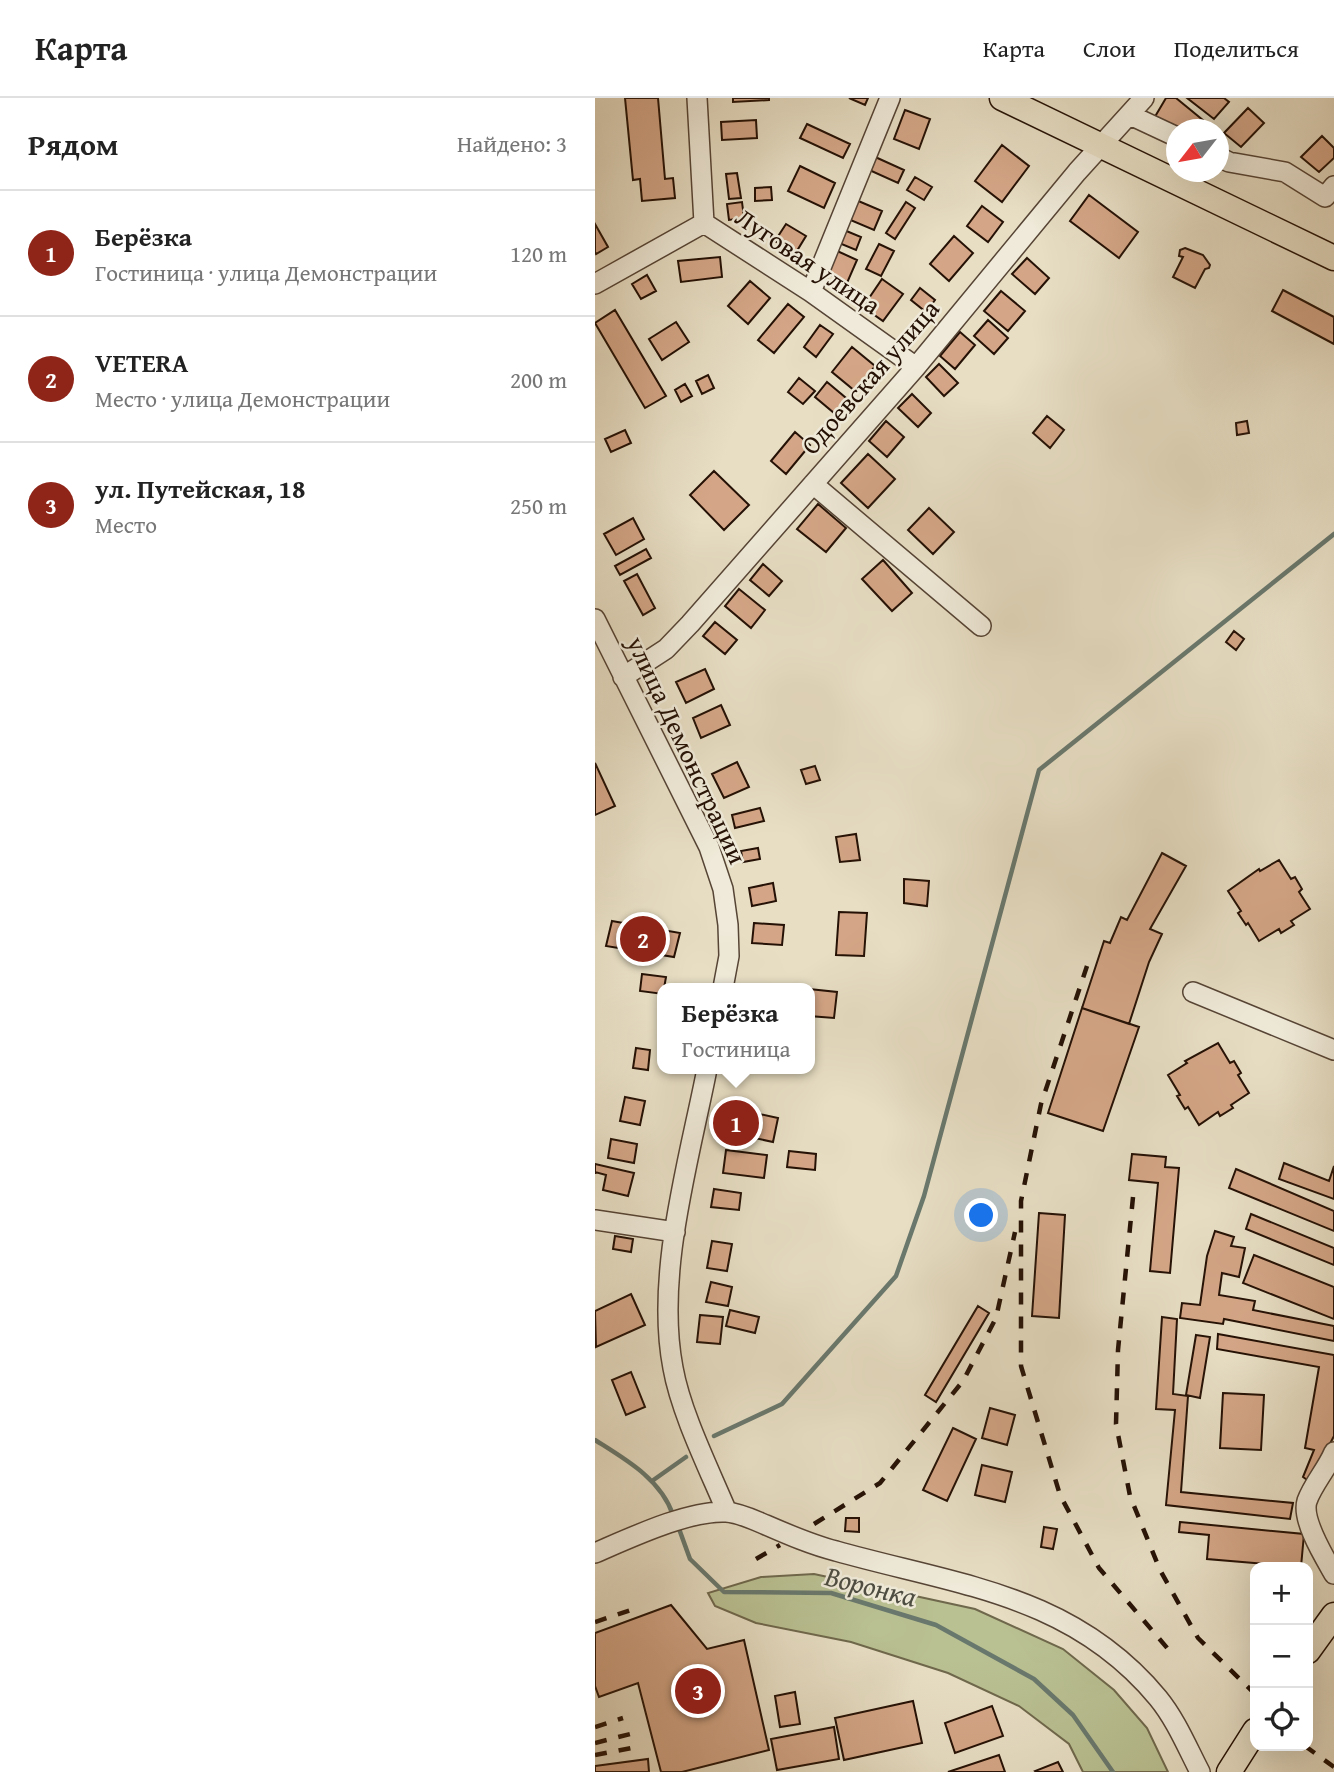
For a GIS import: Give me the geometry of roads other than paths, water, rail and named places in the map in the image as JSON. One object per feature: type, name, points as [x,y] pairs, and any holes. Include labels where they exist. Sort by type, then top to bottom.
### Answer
[{"type":"main road","points":[[1002,98],[1334,258]]},
{"type":"main road","points":[[1313,1644],[1334,1615]]},
{"type":"main road","points":[[1232,1767],[1250,1739]]},
{"type":"street","points":[[595,284],[704,223],[697,98]]},
{"type":"street","points":[[811,292],[890,98]]},
{"type":"street","points":[[1137,107],[1166,129]]},
{"type":"street","name":"Одоевская улица","points":[[623,677],[666,649],[916,367],[1101,145],[1137,107]]},
{"type":"street","points":[[1229,162],[1285,172],[1330,192]]},
{"type":"street","name":"Луговая улица","points":[[704,223],[811,292],[916,367]]},
{"type":"street","points":[[813,484],[981,626]]},
{"type":"street","name":"улица Демонстрации","points":[[595,619],[700,828],[723,889],[729,956],[724,983]]},
{"type":"street","points":[[1193,992],[1334,1050]]},
{"type":"street","points":[[706,1074],[667,1283],[672,1367],[678,1392],[727,1512]]},
{"type":"street","points":[[595,1220],[675,1232]]},
{"type":"street","points":[[1334,1452],[1306,1507],[1311,1528],[1334,1574]]},
{"type":"street","points":[[595,1553],[700,1514],[727,1512],[818,1546],[985,1589],[1036,1608],[1084,1632],[1106,1648],[1158,1699],[1176,1726],[1200,1772]]},
{"type":"waterway","points":[[714,1436],[782,1404],[896,1276],[924,1196],[1039,770],[1334,534]]},
{"type":"waterway","name":"Воронка","points":[[595,1440],[651,1480],[673,1515]]},
{"type":"waterway","points":[[652,1481],[686,1457]]},
{"type":"waterway","name":"Воронка","points":[[678,1526],[690,1559],[724,1592],[831,1593],[936,1625],[1034,1679],[1073,1715],[1113,1772]]},
{"type":"railway","points":[[1087,966],[1041,1104],[1021,1201],[1021,1366],[1060,1495],[1099,1568],[1168,1649]]},
{"type":"railway","points":[[1133,1197],[1118,1350],[1116,1424],[1130,1496],[1160,1570],[1198,1638],[1250,1689]]},
{"type":"railway","points":[[814,1524],[880,1483],[963,1381],[996,1318],[1015,1232]]},
{"type":"railway","points":[[756,1559],[780,1545]]},
{"type":"railway","points":[[595,1622],[640,1607]]},
{"type":"railway","points":[[595,1727],[623,1718]]},
{"type":"railway","points":[[595,1743],[638,1732]]},
{"type":"railway","points":[[595,1755],[642,1746]]},
{"type":"railway","points":[[1312,1751],[1334,1767]]},
{"type":"place","name":"VETERA","points":[[643,939]]},
{"type":"place","name":"Берёзка","points":[[736,1123]]},
{"type":"place","name":"ул. Путейская, 18","points":[[698,1691]]}]
